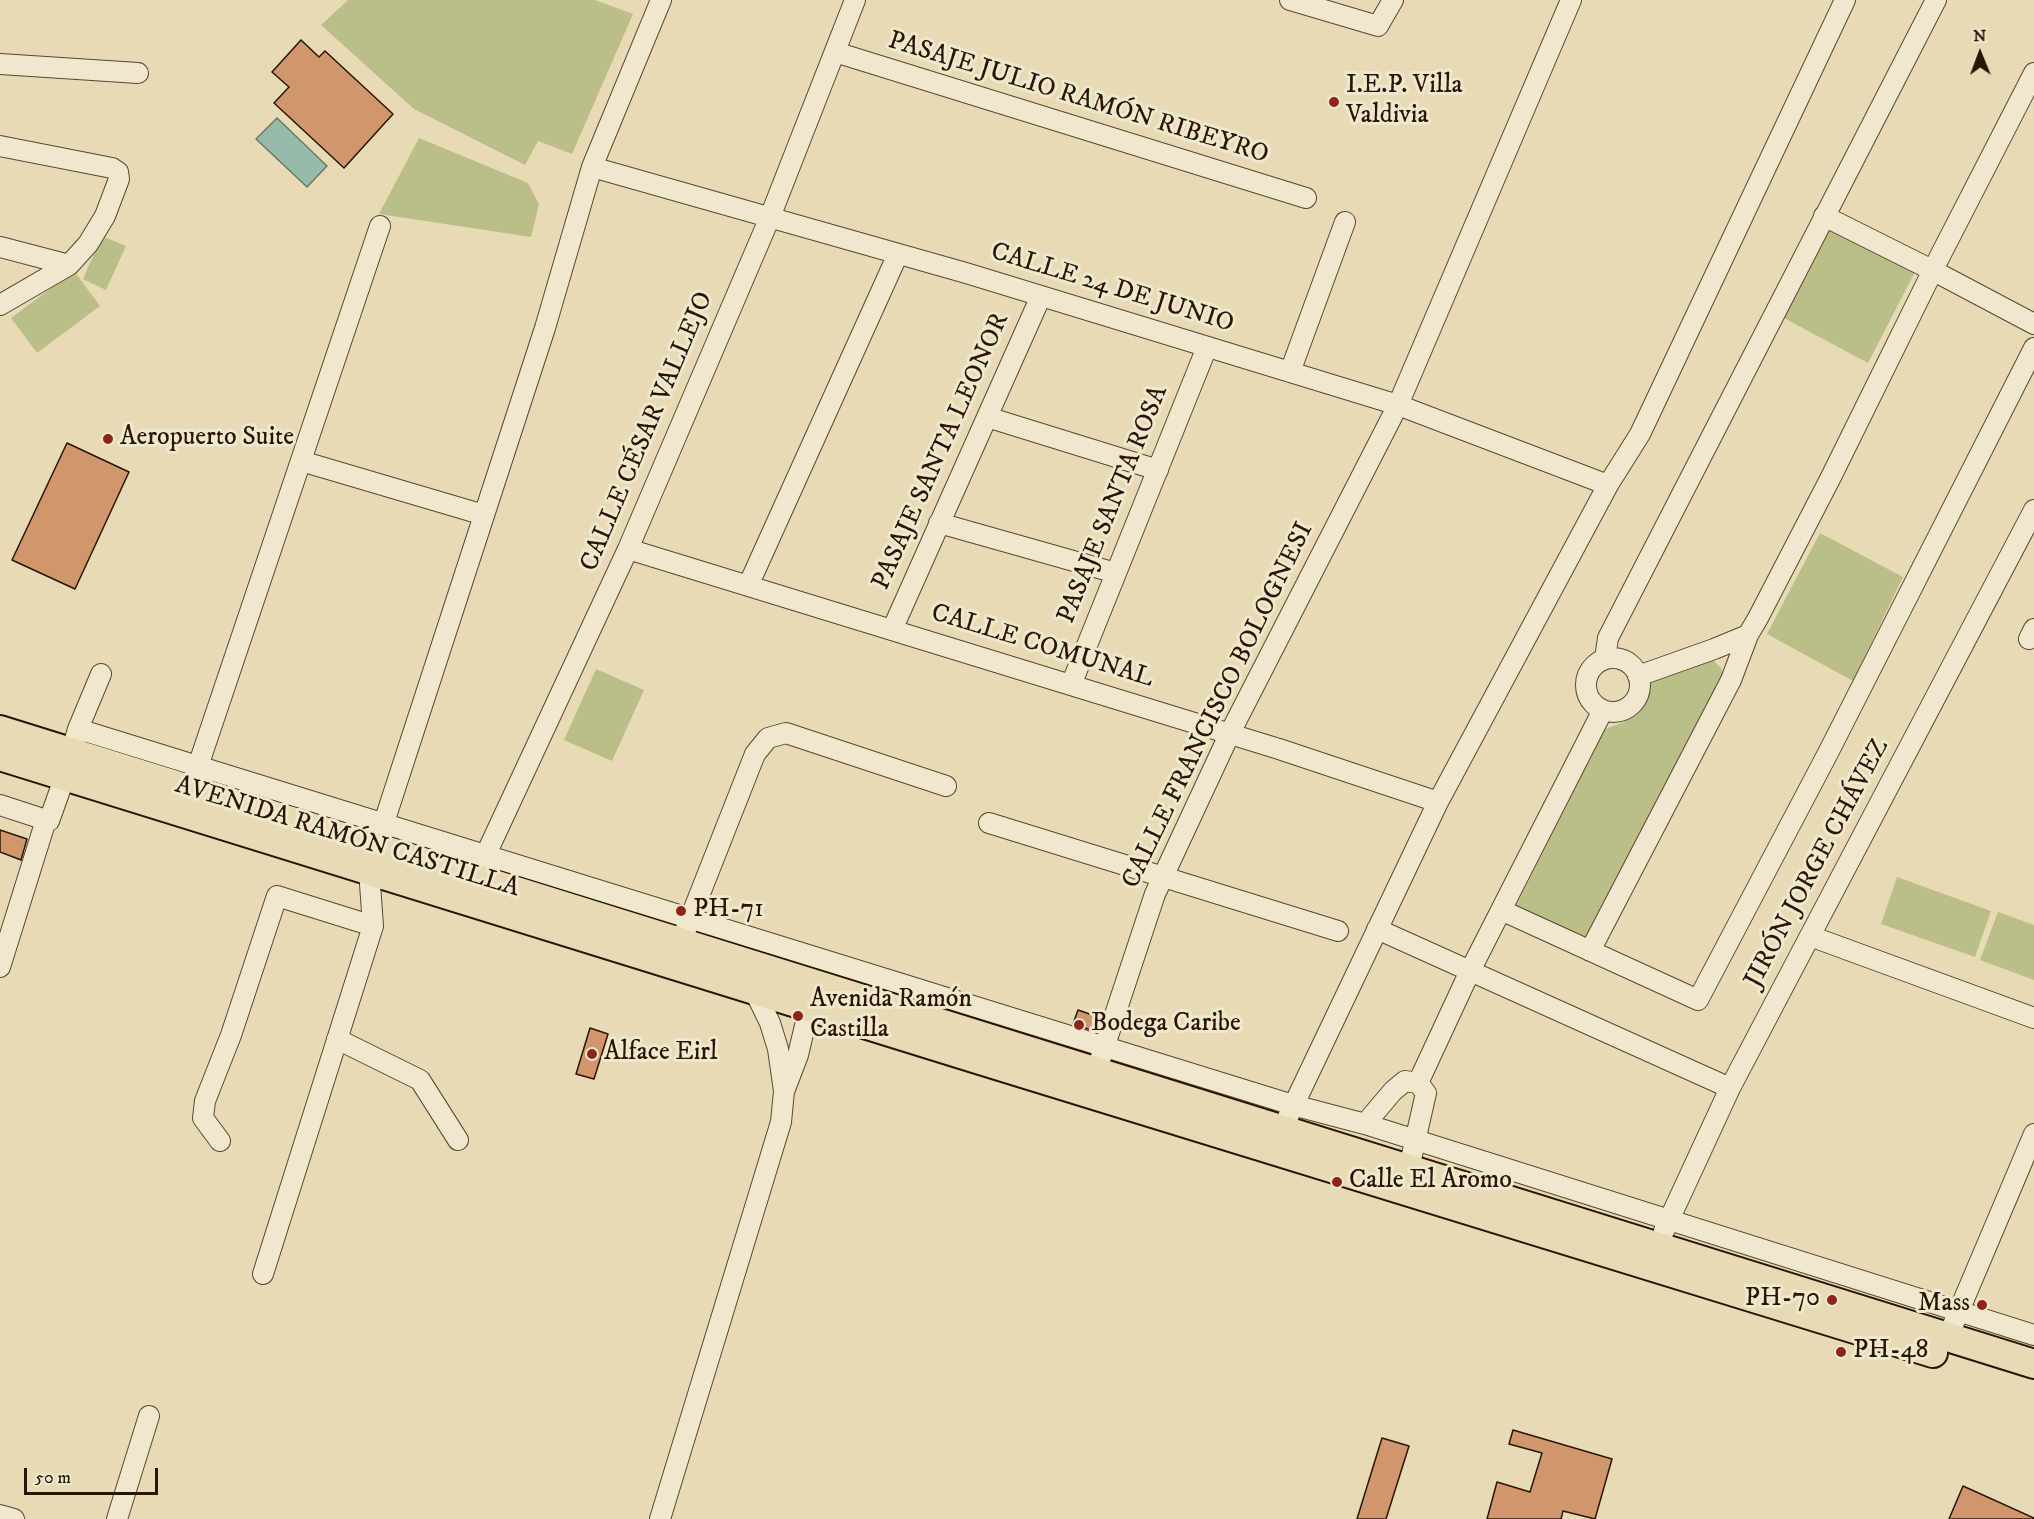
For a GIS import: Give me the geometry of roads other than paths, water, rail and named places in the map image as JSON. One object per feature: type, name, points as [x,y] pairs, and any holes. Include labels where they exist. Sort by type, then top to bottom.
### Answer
[{"type":"highway","name":"AVENIDA RAMÓN CASTILLA","points":[[0,730],[376,847],[480,867],[686,931],[813,996],[2034,1384]]},
{"type":"highway","name":"AVENIDA RAMÓN CASTILLA","points":[[0,756],[72,752],[194,778],[754,990],[813,996],[912,1001],[1288,1118],[1409,1168],[1659,1247],[1953,1325],[2034,1364]]},
{"type":"street","points":[[263,1274],[373,926],[376,847],[545,328],[592,167],[661,0]]},
{"type":"street","name":"CALLE CÉSAR VALLEJO","points":[[480,867],[628,549],[770,218],[855,0]]},
{"type":"street","points":[[1290,0],[1378,26],[1393,0]]},
{"type":"street","name":"CALLE FRANCISCO BOLOGNESI","points":[[1100,1059],[1155,894],[1230,733],[1398,405],[1571,0]]},
{"type":"street","points":[[1845,0],[1640,434],[1608,485],[1438,802],[1288,1118],[1365,1124],[1668,1220],[1953,1325],[2034,1335]]},
{"type":"street","points":[[1605,659],[1608,638],[1936,0]]},
{"type":"street","name":"PASAJE JULIO RAMÓN RIBEYRO","points":[[835,52],[1306,198]]},
{"type":"street","points":[[0,64],[138,73]]},
{"type":"street","points":[[1590,951],[1731,680],[1748,635],[1831,477],[1932,270],[2034,73]]},
{"type":"street","points":[[0,146],[112,168],[118,172],[119,179],[105,216],[88,244],[69,265],[0,305]]},
{"type":"street","name":"CALLE 24 DE JUNIO","points":[[592,167],[1041,296],[1398,405],[1608,485]]},
{"type":"street","points":[[1824,216],[2034,324]]},
{"type":"street","points":[[1290,372],[1345,222]]},
{"type":"street","points":[[194,778],[380,226]]},
{"type":"street","points":[[0,247],[69,265]]},
{"type":"street","points":[[748,586],[898,254]]},
{"type":"street","name":"PASAJE SANTA LEONOR","points":[[892,630],[1041,296]]},
{"type":"street","name":"PASAJE SANTA ROSA","points":[[1071,685],[1207,346]]},
{"type":"street","points":[[1501,910],[1698,1000],[1828,753],[2034,348]]},
{"type":"street","points":[[987,417],[1158,470]]},
{"type":"street","points":[[301,461],[484,515]]},
{"type":"street","name":"JIRÓN JORGE CHÁVEZ","points":[[1659,1247],[1668,1220],[1730,1088],[2034,510]]},
{"type":"street","points":[[939,524],[1116,573]]},
{"type":"street","name":"CALLE COMUNAL","points":[[628,549],[1230,733],[1438,802]]},
{"type":"street","points":[[1638,676],[1748,635]]},
{"type":"street","points":[[1605,659],[1621,659],[1629,663],[1638,676],[1638,693],[1628,707],[1611,712],[1603,710],[1590,699],[1587,692],[1586,684],[1591,668],[1597,662],[1605,659]]},
{"type":"street","points":[[0,805],[49,821],[101,674]]},
{"type":"street","points":[[1418,1083],[1470,971],[1603,710]]},
{"type":"street","points":[[912,1001],[686,931],[755,754],[768,738],[786,733],[946,786]]},
{"type":"street","points":[[0,967],[46,820]]},
{"type":"street","points":[[989,823],[1338,931]]},
{"type":"street","points":[[220,1142],[203,1118],[205,1101],[231,1035],[277,896],[373,926]]},
{"type":"street","points":[[1377,929],[1730,1088]]},
{"type":"street","points":[[1810,936],[2034,1018]]},
{"type":"street","points":[[660,1519],[782,1122],[784,1091],[778,1049],[770,1023],[754,990]]},
{"type":"street","points":[[784,1091],[798,1055],[813,996]]},
{"type":"street","points":[[338,1040],[420,1080],[458,1140]]},
{"type":"street","points":[[1365,1124],[1405,1080],[1418,1083],[1426,1092],[1409,1168]]},
{"type":"street","points":[[1953,1325],[2034,1134]]},
{"type":"street","points":[[117,1519],[149,1416]]},
{"type":"street","points":[[0,1515],[14,1519]]},
{"type":"place","name":"I.E.P. Villa Valdivia","points":[[1334,102]]},
{"type":"place","name":"Aeropuerto Suite","points":[[108,439]]},
{"type":"place","name":"PH-71","points":[[681,911]]},
{"type":"place","name":"Avenida Ramón Castilla","points":[[798,1016]]},
{"type":"place","name":"Bodega Caribe","points":[[1079,1025]]},
{"type":"place","name":"Alface Eirl","points":[[592,1054]]},
{"type":"place","name":"Calle El Aromo","points":[[1337,1182]]},
{"type":"place","name":"PH-70","points":[[1832,1300]]},
{"type":"place","name":"Mass","points":[[1982,1305]]},
{"type":"place","name":"PH-48","points":[[1841,1352]]}]
